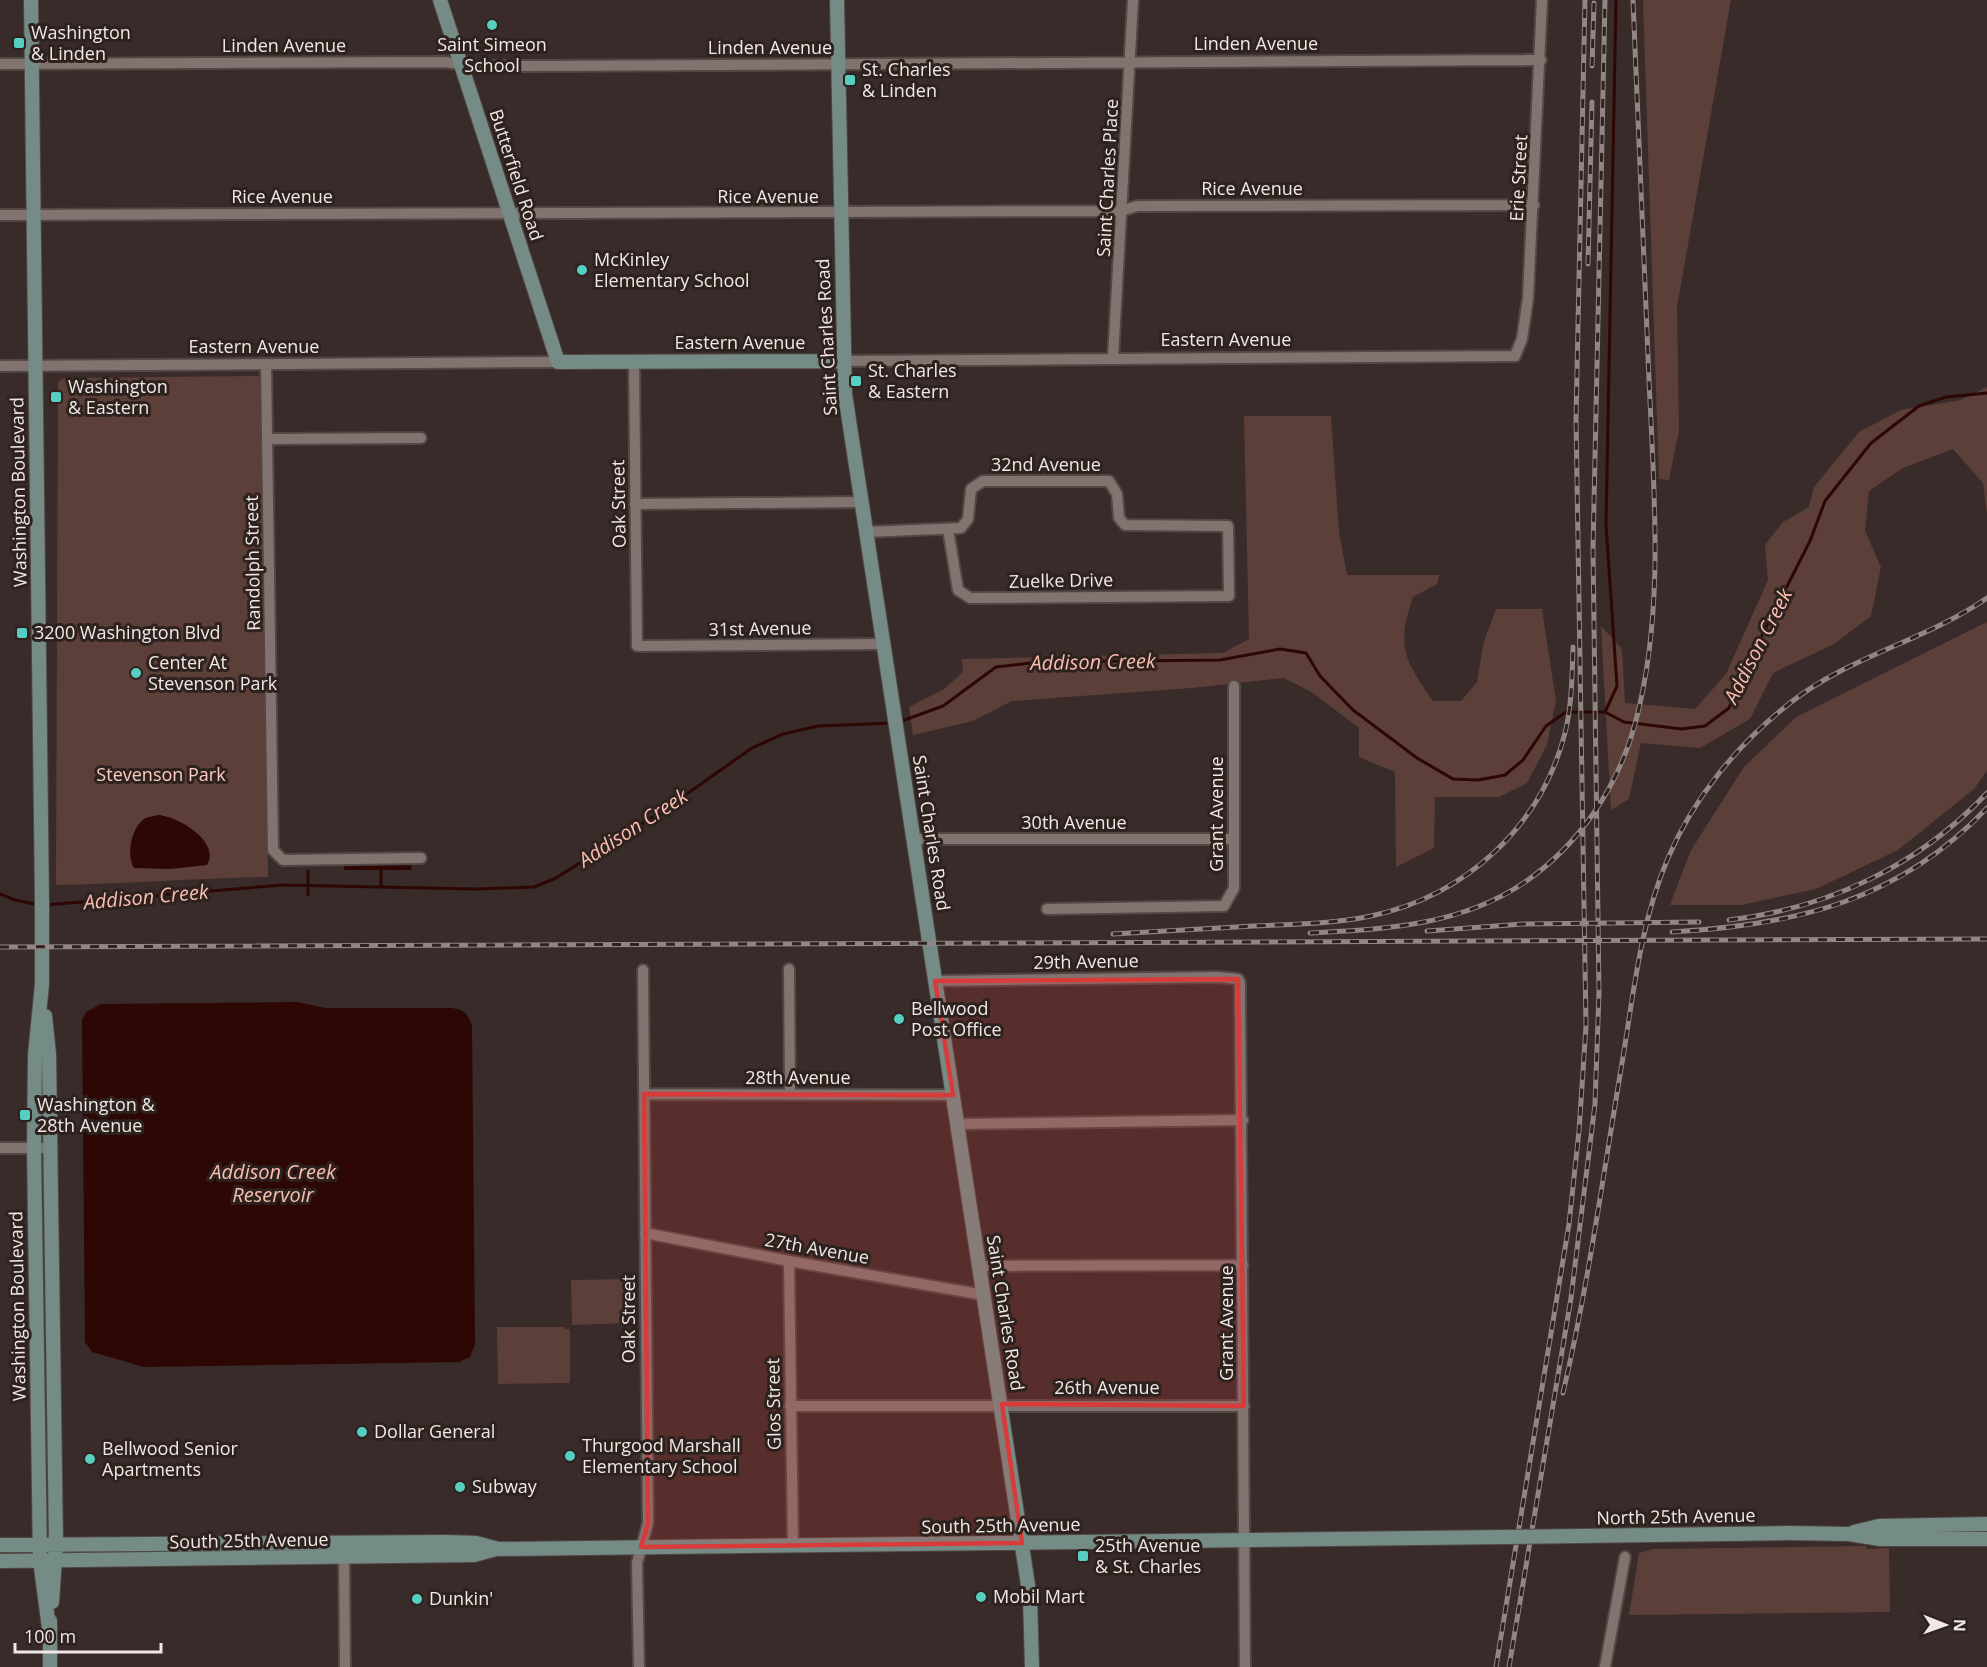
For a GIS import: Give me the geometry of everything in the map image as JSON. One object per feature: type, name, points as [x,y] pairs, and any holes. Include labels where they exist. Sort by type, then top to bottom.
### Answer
[{"type":"main road","name":"Washington Boulevard","points":[[31,0],[42,901],[42,984],[35,1055],[34,1148],[40,1560],[49,1628],[50,1667]]},
{"type":"main road","name":"Butterfield Road","points":[[440,0],[558,362]]},
{"type":"main road","name":"Saint Charles Road","points":[[837,0],[845,394],[1002,1404],[1032,1611],[1032,1667]]},
{"type":"main road","name":"Eastern Avenue","points":[[558,362],[843,361]]},
{"type":"main road","name":"Washington Boulevard","points":[[42,984],[49,1054],[52,1148],[56,1544],[49,1628]]},
{"type":"main road","name":"North 25th Avenue","points":[[1849,1534],[1879,1526],[1987,1524]]},
{"type":"main road","name":"North 25th Avenue","points":[[1504,1538],[1790,1533],[1849,1534],[1880,1539],[1987,1539]]},
{"type":"main road","name":"South 25th Avenue","points":[[0,1562],[474,1556],[498,1549],[1504,1538]]},
{"type":"main road","points":[[255,1543],[256,1559]]},
{"type":"main road","name":"South 25th Avenue","points":[[0,1545],[476,1543],[498,1549]]},
{"type":"street","name":"Saint Charles Place","points":[[1113,358],[1133,0]]},
{"type":"street","name":"Erie Street","points":[[1515,356],[1522,339],[1528,298],[1541,60],[1542,0]]},
{"type":"street","name":"Linden Avenue","points":[[0,64],[838,65],[1131,60],[1541,60]]},
{"type":"street","name":"Rice Avenue","points":[[0,214],[840,214],[1121,212],[1137,206],[1534,205]]},
{"type":"street","name":"Eastern Avenue","points":[[843,361],[1515,356]]},
{"type":"street","name":"Eastern Avenue","points":[[0,366],[266,366],[558,362]]},
{"type":"street","name":"Oak Street","points":[[634,362],[637,646]]},
{"type":"street","name":"Randolph Street","points":[[266,366],[273,850],[283,860],[421,858]]},
{"type":"street","points":[[267,439],[421,438]]},
{"type":"street","name":"32nd Avenue","points":[[948,530],[961,528],[966,523],[969,494],[974,486],[983,481],[1109,481],[1117,494],[1119,518],[1125,525],[1228,526],[1229,596]]},
{"type":"street","points":[[635,504],[862,502]]},
{"type":"street","points":[[866,532],[948,530]]},
{"type":"street","name":"Zuelke Drive","points":[[948,530],[958,590],[970,598],[1229,596]]},
{"type":"street","name":"31st Avenue","points":[[637,646],[884,644]]},
{"type":"street","name":"Grant Avenue","points":[[1047,909],[1224,906],[1234,888],[1234,686]]},
{"type":"street","name":"30th Avenue","points":[[914,839],[1234,839]]},
{"type":"street","points":[[789,969],[790,1095]]},
{"type":"street","name":"Oak Street","points":[[639,1667],[637,1563],[648,1523],[643,970]]},
{"type":"street","name":"29th Avenue","points":[[935,981],[1219,977],[1238,979]]},
{"type":"street","name":"Grant Avenue","points":[[1238,979],[1241,989],[1243,1120],[1245,1667]]},
{"type":"street","name":"28th Avenue","points":[[644,1094],[953,1095]]},
{"type":"street","points":[[957,1124],[1243,1120]]},
{"type":"street","points":[[0,1148],[52,1148]]},
{"type":"street","name":"27th Avenue","points":[[645,1233],[984,1295]]},
{"type":"street","name":"Glos Street","points":[[789,1261],[793,1546]]},
{"type":"street","points":[[980,1266],[1243,1265]]},
{"type":"street","name":"26th Avenue","points":[[790,1406],[1002,1404],[1244,1406]]},
{"type":"street","points":[[344,1542],[345,1667]]},
{"type":"street","points":[[1605,1667],[1624,1557]]},
{"type":"highlighted area","points":[[1238,979],[1244,1406],[1002,1404],[1022,1543],[641,1547],[648,1523],[644,1094],[953,1095],[935,981]]},
{"type":"green space","points":[[1643,0],[1731,0],[1677,307],[1679,430],[1669,480],[1659,479]]},
{"type":"green space","name":"Stevenson Park","points":[[262,376],[268,877],[56,885],[58,382],[63,378]]},
{"type":"green space","points":[[1987,387],[1987,514],[1983,483],[1953,449],[1903,468],[1869,491],[1865,531],[1881,567],[1871,616],[1834,644],[1773,673],[1750,719],[1700,748],[1641,743],[1629,799],[1611,810],[1601,626],[1622,649],[1625,703],[1695,709],[1726,674],[1768,580],[1765,545],[1783,522],[1809,507],[1814,487],[1859,432],[1901,410],[1961,400]]},
{"type":"green space","points":[[1244,416],[1331,416],[1339,532],[1347,575],[1439,575],[1437,584],[1413,597],[1404,641],[1409,663],[1433,701],[1461,701],[1477,682],[1484,641],[1496,609],[1542,609],[1556,701],[1547,745],[1527,783],[1499,797],[1435,797],[1434,848],[1396,867],[1395,772],[1359,757],[1359,728],[1313,693],[1284,678],[1192,688],[1012,701],[973,721],[913,735],[909,707],[944,689],[963,672],[962,659],[1223,653],[1249,639]]},
{"type":"green space","points":[[1987,622],[1987,771],[1974,789],[1898,850],[1816,889],[1741,905],[1670,905],[1691,850],[1744,767],[1796,717]]},
{"type":"green space","points":[[629,1279],[630,1323],[572,1325],[571,1280]]},
{"type":"green space","points":[[497,1327],[565,1327],[565,1329],[570,1329],[570,1383],[498,1384]]},
{"type":"green space","points":[[1866,1546],[1866,1549],[1889,1548],[1890,1612],[1629,1615],[1639,1553],[1652,1549]]},
{"type":"water","points":[[158,815],[186,825],[203,839],[210,856],[207,865],[170,869],[134,868],[130,856],[133,835],[144,819]]},
{"type":"water","points":[[344,863],[412,863],[411,870],[344,870]]},
{"type":"water","name":"Addison Creek Reservoir","points":[[297,1002],[326,1008],[451,1008],[462,1011],[469,1018],[472,1026],[475,1344],[470,1357],[459,1362],[144,1367],[92,1352],[85,1342],[82,1020],[86,1012],[101,1004]]},
{"type":"waterway","points":[[1605,712],[1617,686],[1606,525],[1616,0]]},
{"type":"waterway","name":"Addison Creek","points":[[899,722],[943,706],[996,667],[1039,662],[1220,660],[1280,649],[1306,653],[1320,676],[1353,710],[1417,758],[1453,779],[1478,780],[1505,775],[1523,760],[1546,726],[1566,712],[1605,712],[1624,722],[1682,729],[1705,726],[1729,708],[1749,661],[1810,541],[1825,501],[1871,443],[1919,406],[1946,397],[1987,393]]},
{"type":"waterway","name":"Addison Creek","points":[[45,905],[282,885],[476,889],[534,887],[556,878],[664,810],[752,748],[783,734],[818,726],[893,723]]},
{"type":"waterway","points":[[381,867],[381,886]]},
{"type":"waterway","name":"Addison Creek","points":[[308,871],[308,895]]},
{"type":"waterway","name":"Addison Creek","points":[[0,894],[39,905]]},
{"type":"railway","points":[[1496,1667],[1569,1224],[1579,1131],[1586,1026],[1576,419],[1585,0]]},
{"type":"railway","points":[[1509,1667],[1571,1298],[1595,1104],[1599,993],[1593,549],[1605,0]]},
{"type":"railway","points":[[1310,933],[1366,930],[1422,922],[1475,908],[1500,897],[1525,882],[1563,851],[1594,813],[1607,792],[1628,747],[1644,682],[1651,639],[1655,553],[1633,0]]},
{"type":"railway","points":[[1592,66],[1594,3]]},
{"type":"railway","points":[[1588,264],[1592,102]]},
{"type":"railway","points":[[1563,1393],[1588,1267],[1645,931],[1659,882],[1679,836],[1704,793],[1719,773],[1753,736],[1790,703],[1837,673],[1938,626],[1987,598]]},
{"type":"railway","points":[[1113,934],[1356,919],[1405,906],[1438,892],[1467,874],[1494,852],[1518,827],[1538,798],[1554,767],[1569,712],[1573,647]]},
{"type":"railway","points":[[1729,920],[1802,905],[1836,894],[1870,879],[1932,842],[1987,793]]},
{"type":"railway","points":[[1672,932],[1761,923],[1843,902],[1881,886],[1918,866],[1953,840],[1987,808]]},
{"type":"railway","points":[[1427,931],[1523,924],[1699,922]]},
{"type":"railway","points":[[0,947],[1987,939]]},
{"type":"place","name":"Saint Simeon School","points":[[492,25]]},
{"type":"place","name":"Washington & Linden","points":[[19,43]]},
{"type":"place","name":"St. Charles & Linden","points":[[850,80]]},
{"type":"place","name":"McKinley Elementary School","points":[[582,270]]},
{"type":"place","name":"St. Charles & Eastern","points":[[856,381]]},
{"type":"place","name":"Washington & Eastern","points":[[56,397]]},
{"type":"place","name":"3200 Washington Blvd","points":[[22,633]]},
{"type":"place","name":"Center At Stevenson Park","points":[[136,673]]},
{"type":"place","name":"Bellwood Post Office","points":[[899,1019]]},
{"type":"place","name":"Washington & 28th Avenue","points":[[25,1115]]},
{"type":"place","name":"Dollar General","points":[[362,1432]]},
{"type":"place","name":"Thurgood Marshall Elementary School","points":[[570,1456]]},
{"type":"place","name":"Bellwood Senior Apartments","points":[[90,1459]]},
{"type":"place","name":"Subway","points":[[460,1487]]},
{"type":"place","name":"25th Avenue & St. Charles","points":[[1083,1556]]},
{"type":"place","name":"Mobil Mart","points":[[981,1597]]},
{"type":"place","name":"Dunkin'","points":[[417,1599]]}]
